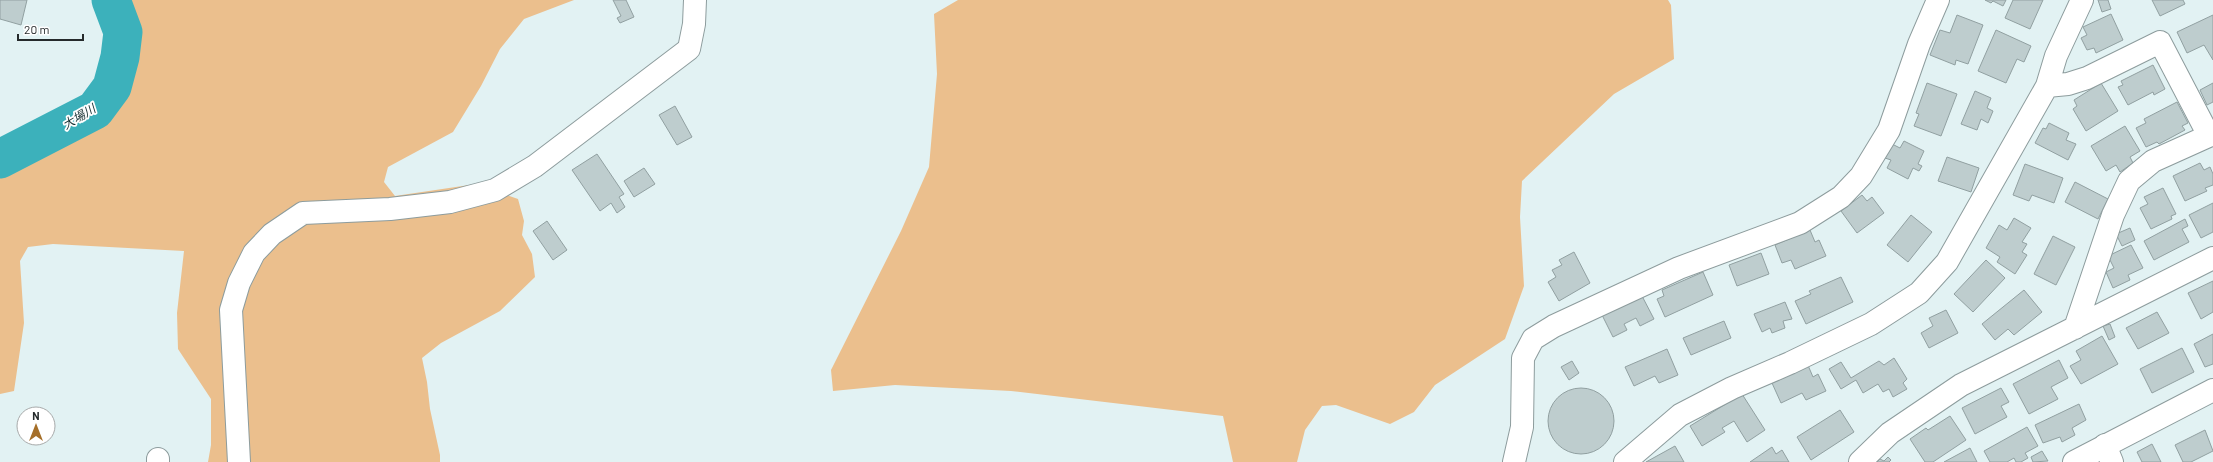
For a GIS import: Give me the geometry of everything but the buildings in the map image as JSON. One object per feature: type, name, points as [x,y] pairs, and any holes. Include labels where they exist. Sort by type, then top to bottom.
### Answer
[{"type":"street","points":[[239,462],[230,310],[239,283],[254,253],[272,234],[304,213],[390,209],[450,202],[495,190],[535,166],[689,49],[694,24],[695,0]]},
{"type":"street","points":[[1514,462],[1522,427],[1523,358],[1534,339],[1554,326],[1679,268],[1800,223],[1841,197],[1861,176],[1889,130],[1919,44],[1938,0]]},
{"type":"street","points":[[1626,462],[1680,415],[1732,388],[1790,363],[1871,324],[1919,293],[1947,262],[2047,86],[2056,56],[2082,0]]},
{"type":"street","points":[[2047,86],[2068,84],[2087,78],[2160,42],[2211,135],[2153,161],[2129,181],[2113,215],[2075,328]]},
{"type":"street","points":[[1860,462],[1890,433],[1961,385],[2213,258]]},
{"type":"street","points":[[2074,462],[2108,453],[2213,390]]},
{"type":"shaded area","points":[[112,0],[574,0],[524,19],[500,49],[481,86],[453,132],[388,167],[384,182],[395,196],[476,184],[518,199],[524,221],[522,235],[532,254],[535,277],[500,311],[441,343],[422,358],[440,462],[208,462],[211,445],[211,399],[178,349],[177,313],[184,251],[53,244],[28,247],[20,261],[24,323],[14,391],[0,394],[0,167],[82,125],[121,91],[132,39]]},
{"type":"shaded area","points":[[958,0],[1668,0],[1671,5],[1674,59],[1614,94],[1522,181],[1520,217],[1524,286],[1505,339],[1435,385],[1414,412],[1390,424],[1336,405],[1322,406],[1305,430],[1297,462],[1233,462],[1223,416],[1011,391],[895,385],[833,391],[831,370],[901,231],[929,167],[937,74],[934,14]]},
{"type":"waterway","name":"大場川","points":[[0,159],[95,110],[112,87],[120,57],[123,32],[111,0]]}]
